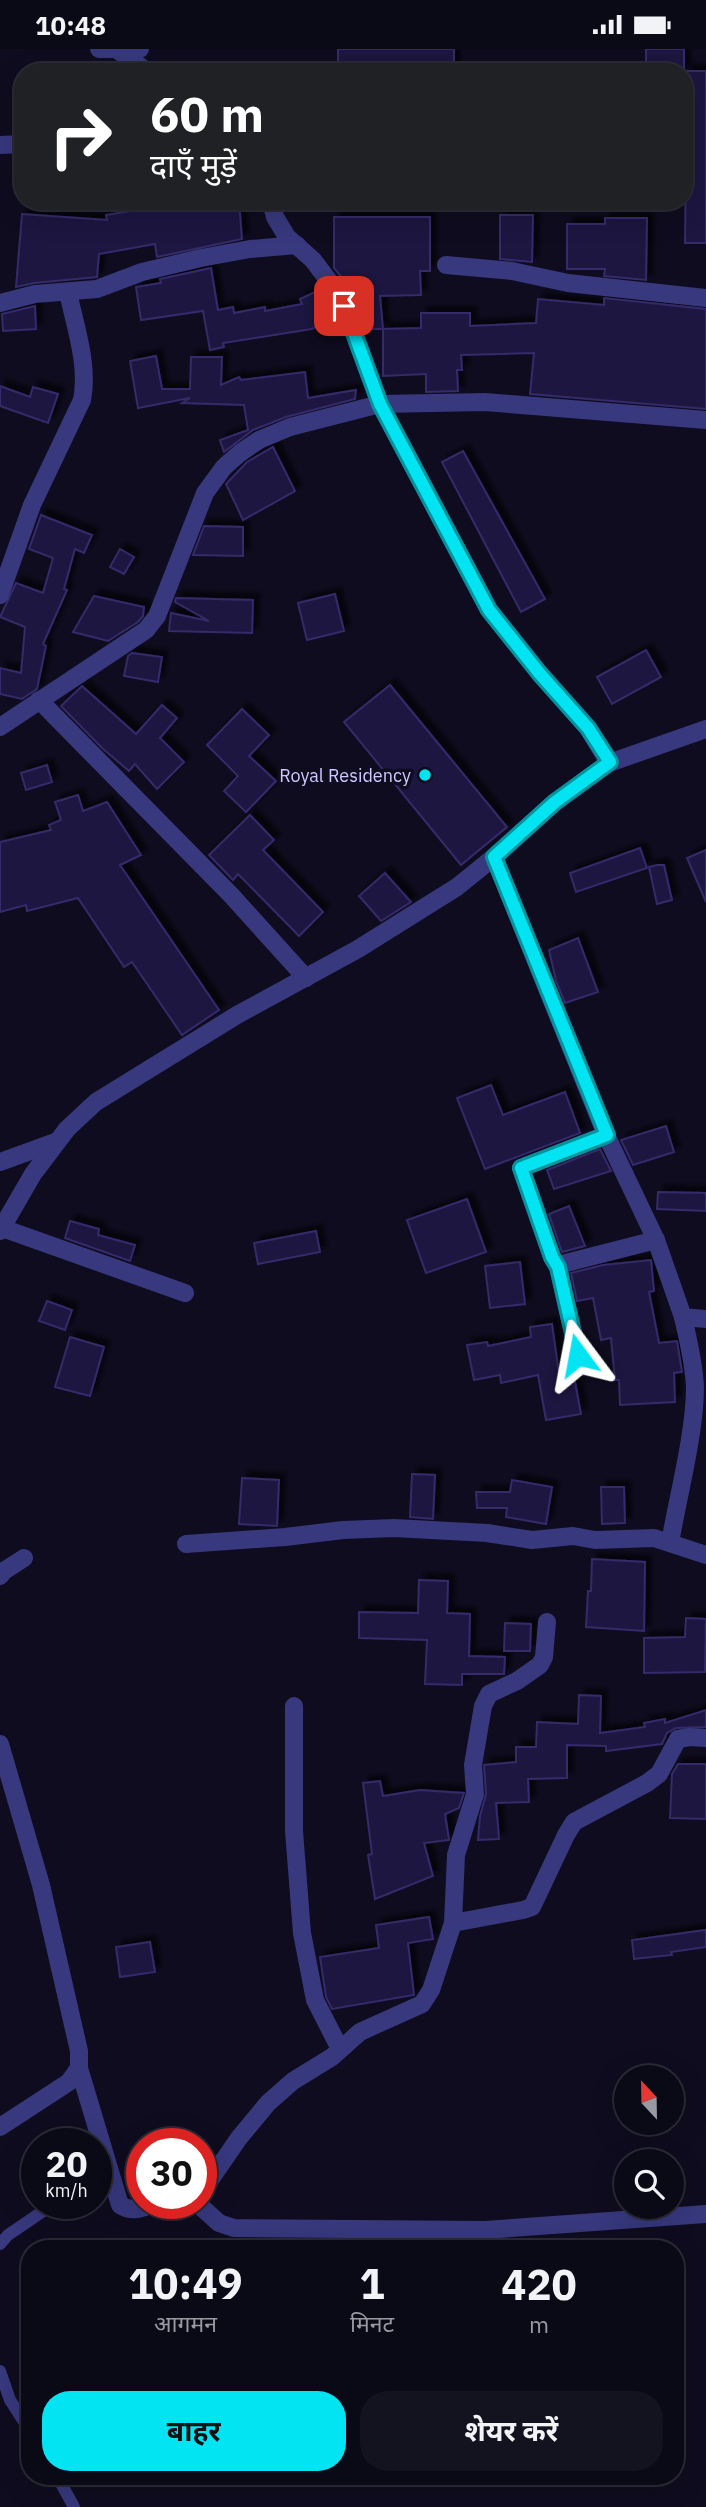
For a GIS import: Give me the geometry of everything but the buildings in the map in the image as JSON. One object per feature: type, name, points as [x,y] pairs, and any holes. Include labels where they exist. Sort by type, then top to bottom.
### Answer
[{"type":"street","points":[[99,49],[140,49]]},
{"type":"street","points":[[116,49],[135,63]]},
{"type":"street","points":[[273,210],[287,237],[313,260],[344,306],[380,404],[489,610],[588,728],[610,763]]},
{"type":"street","points":[[0,303],[35,294],[97,289],[142,272],[201,258],[250,249],[296,245]]},
{"type":"street","points":[[446,265],[512,271],[568,283],[706,298]]},
{"type":"street","points":[[0,595],[32,505],[82,400],[85,386],[83,367],[68,292]]},
{"type":"street","points":[[0,727],[146,630],[157,616],[205,493],[224,467],[259,440],[290,427],[380,404],[485,402],[706,420]]},
{"type":"street","points":[[39,700],[231,895],[306,978]]},
{"type":"street","points":[[185,1293],[1,1229],[33,1174],[67,1129],[96,1102],[225,1022],[399,925],[457,887],[555,802],[610,763],[706,729]]},
{"type":"street","points":[[494,857],[607,1135],[656,1240],[682,1317],[691,1353],[695,1386],[694,1412],[670,1543]]},
{"type":"street","points":[[578,1355],[558,1267],[552,1257],[521,1168],[607,1135]]},
{"type":"street","points":[[0,1162],[58,1141]]},
{"type":"street","points":[[566,1263],[656,1240]]},
{"type":"street","points":[[682,1317],[706,1318]]},
{"type":"street","points":[[186,1544],[380,1528],[487,1534],[532,1540],[573,1536],[595,1540],[654,1538],[706,1555]]},
{"type":"street","points":[[0,1576],[24,1557]]},
{"type":"street","points":[[217,2170],[268,2103],[293,2081],[315,2069],[373,2025],[422,2004],[431,1990],[453,1923],[454,1866],[475,1794],[473,1765],[483,1706],[489,1694],[517,1681],[540,1665],[544,1657],[547,1622]]},
{"type":"street","points":[[294,1706],[294,1831],[302,1933],[315,2000],[340,2049]]},
{"type":"street","points":[[453,1923],[532,1907],[574,1822],[659,1775],[678,1739],[706,1738]]},
{"type":"street","points":[[0,1744],[41,1885],[79,2051],[79,2068],[93,2128]]},
{"type":"street","points":[[0,2127],[69,2081],[79,2068]]},
{"type":"street","points":[[112,2189],[120,2205],[126,2209]]},
{"type":"street","points":[[215,2219],[234,2228],[248,2229],[485,2230],[706,2214]]},
{"type":"lane","points":[[0,2244],[32,2219]]},
{"type":"lane","points":[[0,2371],[10,2400],[21,2417]]},
{"type":"lane","points":[[62,2485],[74,2507]]},
{"type":"place","name":"Royal Residency","points":[[425,775]]},
{"type":"route","points":[[344,306],[380,404],[489,610],[588,728],[610,762],[555,802],[494,857],[607,1135],[521,1168],[552,1257],[558,1267],[578,1355]]}]
